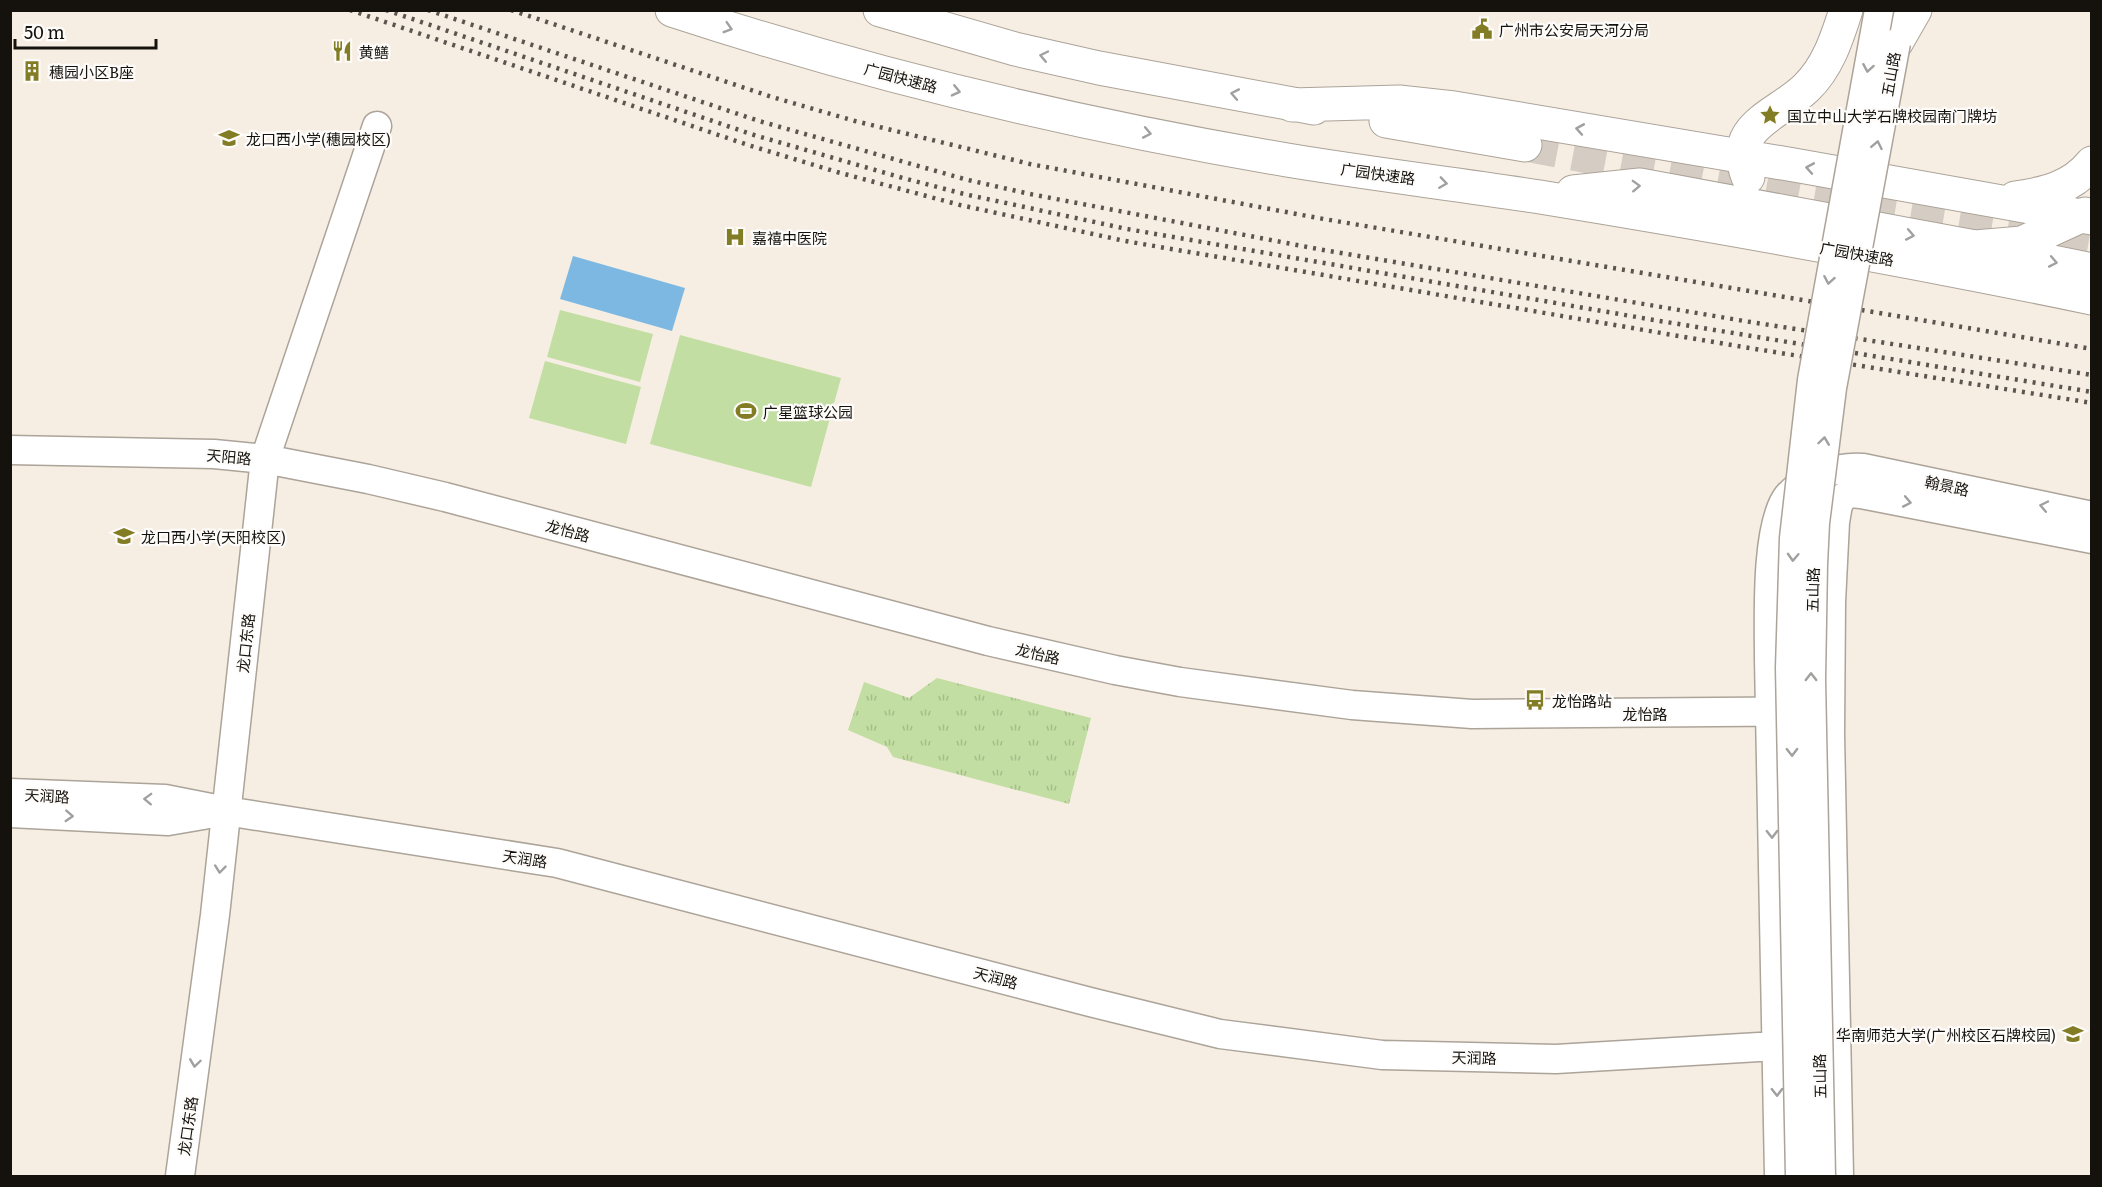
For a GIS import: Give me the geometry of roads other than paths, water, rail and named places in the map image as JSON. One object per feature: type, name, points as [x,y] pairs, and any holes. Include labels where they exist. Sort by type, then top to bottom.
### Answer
[{"type":"highway","name":"广园快速路","points":[[672,10],[724,28],[930,85],[1090,121],[1287,160],[1536,197],[1730,230],[2091,298]]},
{"type":"highway","points":[[880,10],[1026,52],[1099,68],[1292,105],[1525,145]]},
{"type":"highway","points":[[1779,210],[1762,196],[1747,176],[1742,156],[1745,139],[1753,126],[1807,87],[1821,70],[1834,47],[1846,10]]},
{"type":"highway","points":[[1896,42],[1915,10]]},
{"type":"highway","points":[[1292,105],[1399,102],[1421,104],[1518,118],[2088,215]]},
{"type":"highway","points":[[1992,200],[2043,194],[2064,187],[2091,163]]},
{"type":"highway","points":[[1536,197],[1640,184],[2091,270]]},
{"type":"highway","points":[[1975,247],[2022,243],[2088,215]]},
{"type":"street","name":"五山路","points":[[1800,1176],[1790,668],[1794,538],[1818,344],[1879,10]]},
{"type":"street","name":"五山路","points":[[1821,1176],[1811,679],[1817,497],[1832,388],[1901,10]]},
{"type":"street","name":"龙口东路","points":[[180,1176],[215,915],[265,459],[377,126]]},
{"type":"street","name":"天阳路","points":[[10,450],[214,454],[265,459]]},
{"type":"street","name":"天阳路","points":[[10,466],[214,469],[265,459]]},
{"type":"street","name":"龙怡路","points":[[265,459],[445,497],[977,639],[1180,682],[1421,712],[1472,714],[1830,711]]},
{"type":"street","name":"翰景路","points":[[1769,713],[1771,574],[1776,528],[1780,512],[1788,496],[1803,483],[1832,471],[1850,467],[1863,468],[2091,516]]},
{"type":"street","name":"翰景路","points":[[1830,711],[1831,602],[1835,522],[1838,505],[1842,498],[1850,493],[1890,498],[2091,539]]},
{"type":"street","points":[[1830,711],[1839,1176]]},
{"type":"street","points":[[1769,713],[1779,1176]]},
{"type":"street","name":"天润路","points":[[10,793],[165,799],[226,811],[556,863],[1220,1034],[1382,1055],[1545,1059],[1776,1046]]},
{"type":"street","name":"天润路","points":[[10,813],[168,821],[226,811]]},
{"type":"water","points":[[573,256],[685,288],[672,331],[560,299]]},
{"type":"tunnel","points":[[1525,145],[1805,198],[2092,245]]},
{"type":"railway","points":[[350,10],[748,145],[960,205],[1125,241],[1737,346],[2092,403]]},
{"type":"railway","points":[[386,10],[754,135],[964,194],[1127,229],[1654,320],[2092,392]]},
{"type":"railway","points":[[428,10],[759,121],[968,180],[1030,194],[1318,249],[1744,321],[2092,375]]},
{"type":"railway","points":[[511,10],[772,97],[855,121],[1030,164],[1318,218],[2092,349]]},
{"type":"place","name":"广州市公安局天河分局","points":[[1482,29]]},
{"type":"place","name":"黄鳝","points":[[342,51]]},
{"type":"place","name":"穗园小区B座","points":[[32,71]]},
{"type":"place","name":"国立中山大学石牌校园南门牌坊","points":[[1770,115]]},
{"type":"place","name":"龙口西小学(穗园校区)","points":[[229,138]]},
{"type":"place","name":"嘉禧中医院","points":[[735,237]]},
{"type":"place","name":"广星篮球公园","points":[[746,411]]},
{"type":"place","name":"龙口西小学(天阳校区)","points":[[124,536]]},
{"type":"place","name":"龙怡路站","points":[[1535,700]]},
{"type":"place","name":"华南师范大学(广州校区石牌校园)","points":[[2073,1034]]}]
